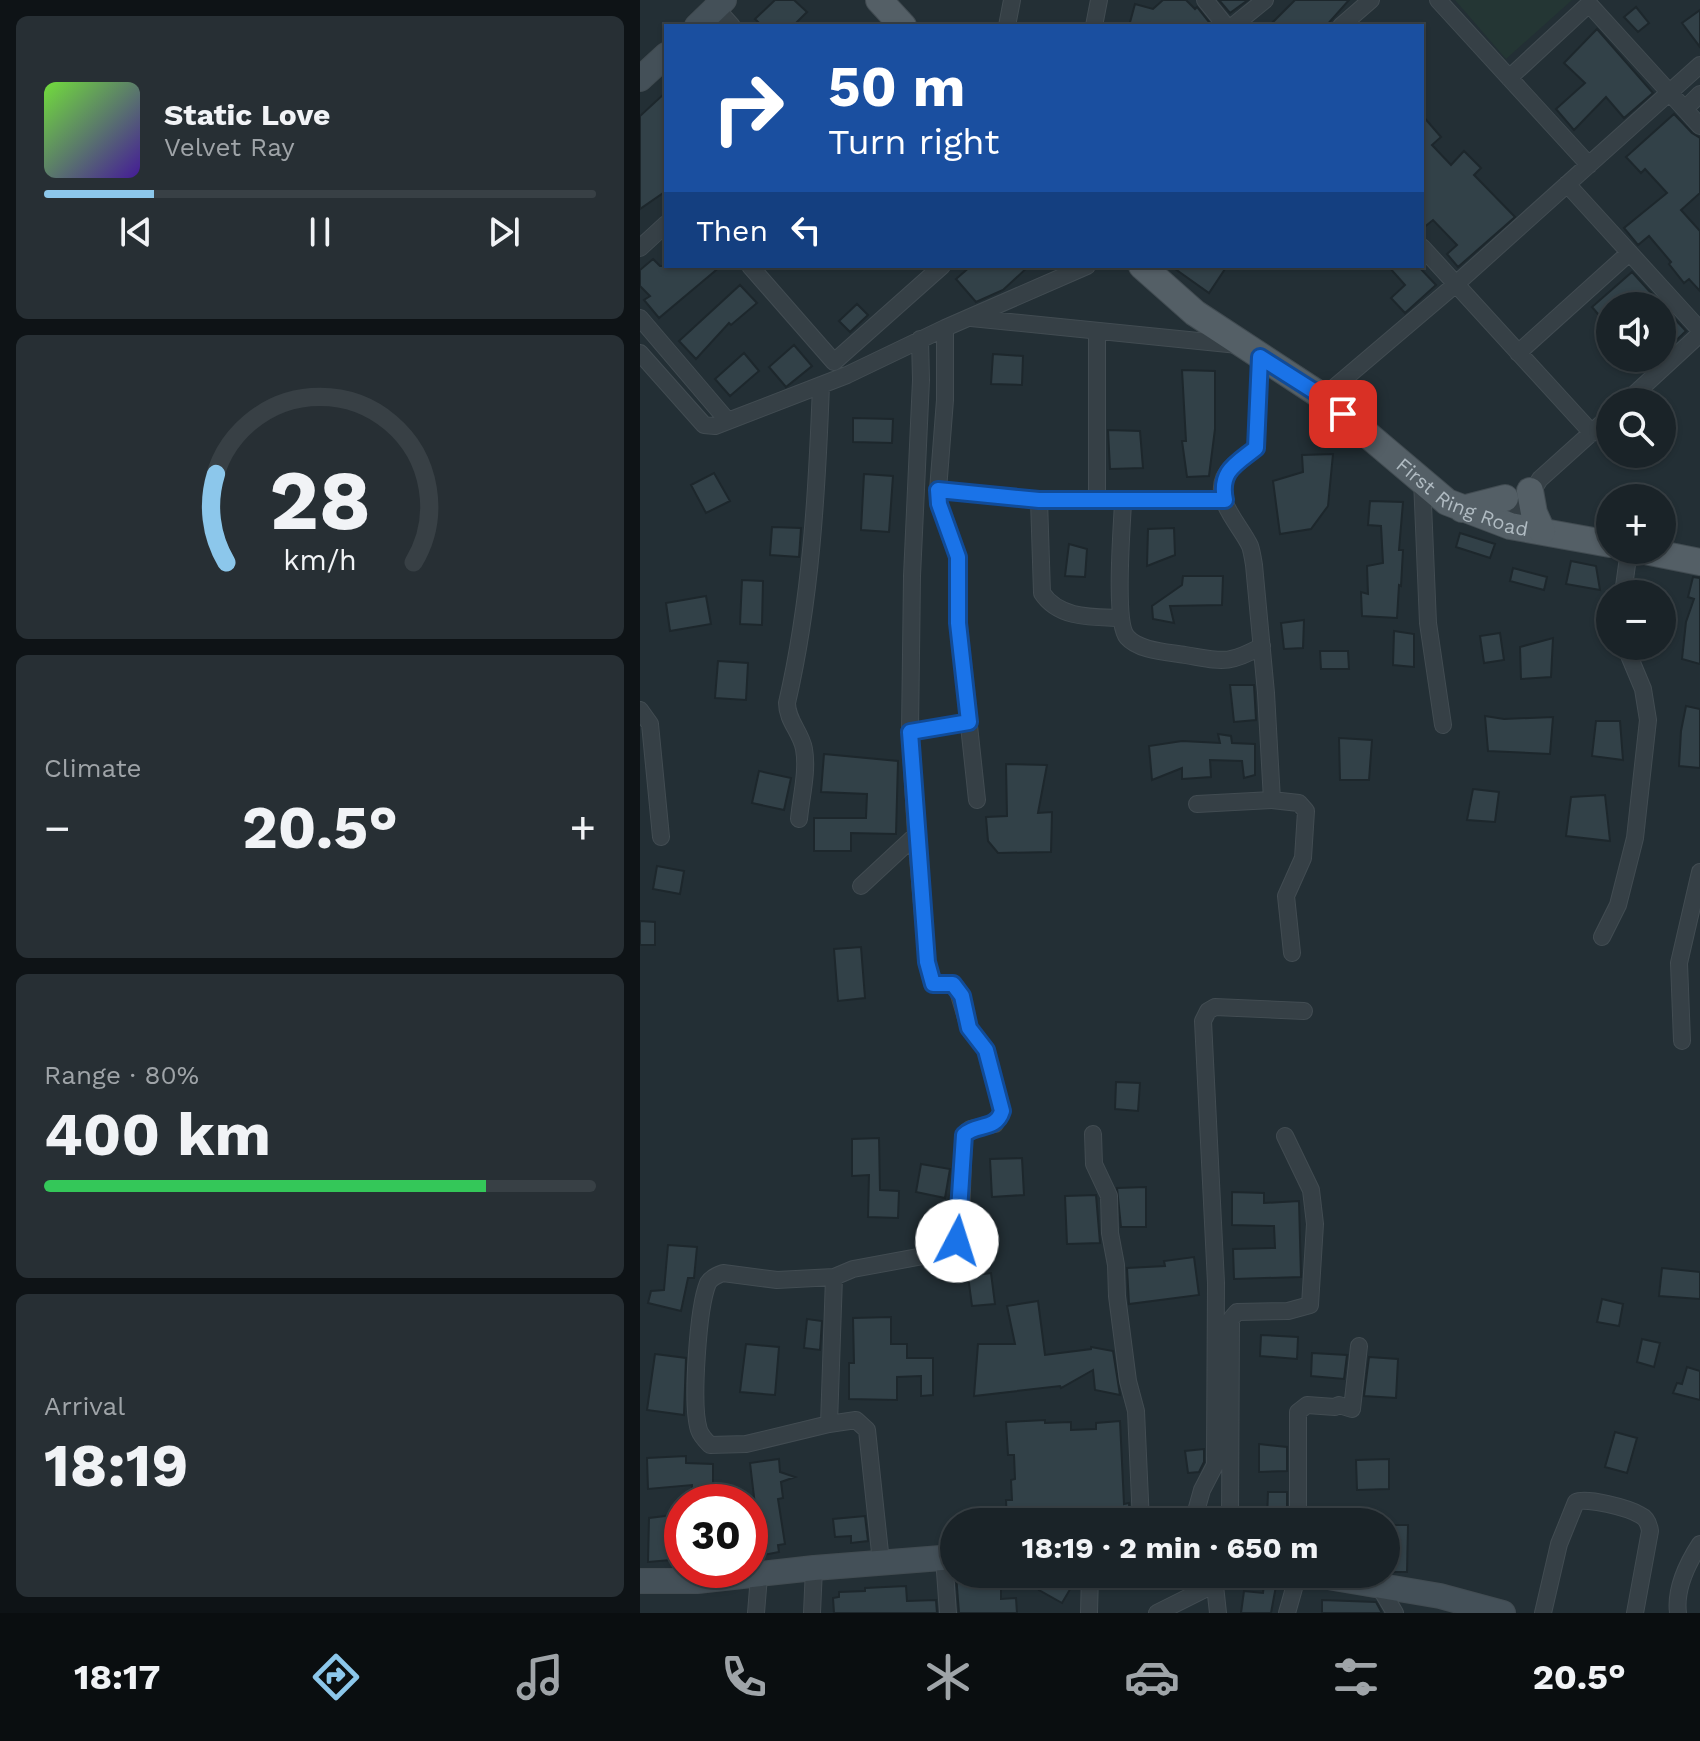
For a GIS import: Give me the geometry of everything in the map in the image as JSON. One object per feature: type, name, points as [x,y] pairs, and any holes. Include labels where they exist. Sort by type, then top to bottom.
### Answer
[{"type":"main road","points":[[879,0],[901,24]]},
{"type":"main road","name":"First Ring Road","points":[[1144,268],[1195,313],[1323,397],[1447,502],[1462,509],[1502,515],[1542,531],[1596,541]]},
{"type":"main road","points":[[1535,485],[1534,513],[1542,531]]},
{"type":"main road","points":[[1676,557],[1700,562]]},
{"type":"street","points":[[1007,24],[1012,0]]},
{"type":"street","points":[[1094,24],[1099,0]]},
{"type":"street","points":[[1205,0],[1224,24]]},
{"type":"street","points":[[1235,24],[1265,0]]},
{"type":"street","points":[[1343,24],[1371,0]]},
{"type":"street","points":[[1438,0],[1589,165]]},
{"type":"street","points":[[1509,78],[1589,4],[1700,126]]},
{"type":"street","points":[[701,24],[724,11]]},
{"type":"street","points":[[640,79],[664,57]]},
{"type":"street","points":[[1323,397],[1456,284],[1700,65]]},
{"type":"street","points":[[1685,109],[1700,94]]},
{"type":"street","points":[[1567,184],[1700,332],[1641,388]]},
{"type":"street","points":[[640,248],[664,226]]},
{"type":"street","points":[[1424,249],[1592,433]]},
{"type":"street","points":[[1518,353],[1629,253]]},
{"type":"street","points":[[752,268],[847,375]]},
{"type":"street","points":[[834,362],[940,268]]},
{"type":"street","points":[[640,353],[704,425],[715,426],[847,375],[920,339],[1082,268]]},
{"type":"street","points":[[969,317],[1251,351],[1256,448],[1231,468],[1223,479],[1225,500],[1250,547],[1254,565],[1272,800]]},
{"type":"street","points":[[640,318],[727,420]]},
{"type":"street","points":[[945,328],[945,400],[938,490],[939,504],[958,557],[958,623],[977,800]]},
{"type":"street","points":[[1097,332],[1097,500]]},
{"type":"street","points":[[881,1562],[867,1430],[856,1420],[746,1444],[710,1445],[698,1428],[698,1357],[700,1319],[708,1284],[716,1275],[723,1273],[777,1280],[834,1277],[853,1269],[950,1251],[955,1247],[961,1216],[964,1135],[970,1129],[995,1124],[1002,1111],[986,1050],[969,1028],[962,996],[953,984],[936,985],[932,982],[927,962],[910,732],[920,339]]},
{"type":"street","points":[[799,819],[805,757],[800,738],[787,712],[787,703],[805,611],[818,468],[821,385]]},
{"type":"street","points":[[1502,515],[1596,429]]},
{"type":"street","points":[[1422,480],[1428,623],[1443,725]]},
{"type":"street","points":[[1502,515],[1525,480],[1535,485]]},
{"type":"street","points":[[938,490],[1039,500],[1225,500]]},
{"type":"street","points":[[1039,500],[1042,593],[1046,599],[1076,615],[1120,618]]},
{"type":"street","points":[[1123,502],[1120,618],[1127,637],[1137,645],[1225,661],[1236,660],[1262,646]]},
{"type":"street","points":[[1602,937],[1618,905],[1635,838],[1648,720],[1643,689],[1631,660]]},
{"type":"street","points":[[640,710],[650,724],[661,837]]},
{"type":"street","points":[[910,732],[969,722]]},
{"type":"street","points":[[1197,804],[1272,800],[1299,803],[1306,811],[1303,858],[1286,896],[1292,953]]},
{"type":"street","points":[[861,886],[916,835]]},
{"type":"street","points":[[1682,1041],[1679,963],[1700,872]]},
{"type":"street","points":[[1197,1508],[1215,1465],[1213,1192],[1203,1021],[1208,1011],[1215,1007],[1304,1011]]},
{"type":"street","points":[[1093,1134],[1094,1164],[1109,1196],[1110,1233],[1128,1381],[1136,1411],[1140,1508]]},
{"type":"street","points":[[1230,1508],[1231,1319],[1237,1312],[1288,1311],[1310,1305],[1315,1224],[1311,1190],[1285,1136]]},
{"type":"street","points":[[829,1424],[834,1277]]},
{"type":"street","points":[[1298,1508],[1298,1412],[1307,1405],[1339,1405],[1352,1409],[1359,1346]]},
{"type":"street","points":[[1543,1613],[1566,1525],[1576,1502],[1585,1499],[1638,1513],[1648,1522],[1650,1531],[1635,1613]]},
{"type":"street","points":[[1678,1613],[1677,1595],[1690,1559],[1700,1544]]},
{"type":"street","points":[[768,1575],[940,1558]]},
{"type":"street","points":[[812,1613],[814,1568]]},
{"type":"street","points":[[640,1581],[664,1581]]},
{"type":"street","points":[[756,1613],[758,1588]]},
{"type":"street","points":[[948,1588],[948,1613]]},
{"type":"street","points":[[1089,1613],[1090,1588]]},
{"type":"street","points":[[1157,1613],[1200,1588]]},
{"type":"street","points":[[1216,1588],[1218,1613]]},
{"type":"street","points":[[1287,1613],[1294,1588]]},
{"type":"street","points":[[1380,1588],[1395,1613]]},
{"type":"street","points":[[1391,1588],[1440,1596],[1503,1613]]},
{"type":"shaded area","points":[[1455,0],[1572,0],[1506,59]]},
{"type":"building","points":[[775,0],[794,0],[807,12],[795,24],[760,24],[755,19]]},
{"type":"building","points":[[1163,0],[1186,0],[1195,9],[1197,7],[1210,24],[1130,24],[1135,4],[1153,9]]},
{"type":"building","points":[[1219,0],[1248,0],[1230,13]]},
{"type":"building","points":[[1295,0],[1349,0],[1328,24],[1271,24]]},
{"type":"building","points":[[1636,7],[1649,23],[1638,32],[1624,17]]},
{"type":"building","points":[[1700,10],[1700,47],[1682,23]]},
{"type":"building","points":[[1597,29],[1653,93],[1624,118],[1606,97],[1574,130],[1556,109],[1585,83],[1564,63]]},
{"type":"building","points":[[664,94],[664,192],[640,209],[640,116]]},
{"type":"building","points":[[1674,114],[1700,138],[1700,193],[1681,210],[1700,231],[1700,291],[1689,279],[1684,283],[1649,236],[1638,245],[1624,228],[1667,193],[1645,169],[1641,173],[1626,157]]},
{"type":"building","points":[[1424,117],[1441,137],[1432,145],[1451,165],[1464,151],[1481,168],[1474,175],[1515,217],[1458,267],[1447,254],[1457,245],[1433,220],[1424,227]]},
{"type":"building","points":[[653,259],[664,268],[719,268],[659,318],[644,300],[650,296],[640,286],[640,270]]},
{"type":"building","points":[[969,268],[1027,268],[1003,290],[976,302],[956,279]]},
{"type":"building","points":[[1174,268],[1226,268],[1209,293]]},
{"type":"building","points":[[1390,268],[1420,268],[1436,285],[1405,313],[1391,298],[1405,285]]},
{"type":"building","points":[[1632,272],[1650,292],[1609,292]]},
{"type":"building","points":[[740,285],[757,303],[731,325],[729,323],[696,359],[679,341]]},
{"type":"building","points":[[857,304],[868,315],[850,332],[839,321]]},
{"type":"building","points":[[1676,320],[1686,331],[1676,341]]},
{"type":"building","points":[[794,345],[812,366],[786,387],[769,367]]},
{"type":"building","points":[[744,353],[759,371],[730,396],[715,379]]},
{"type":"building","points":[[993,354],[1023,356],[1022,385],[991,384]]},
{"type":"building","points":[[1182,370],[1215,371],[1215,429],[1209,476],[1187,477],[1182,441],[1186,441]]},
{"type":"building","points":[[853,418],[893,419],[892,443],[853,442]]},
{"type":"building","points":[[1108,430],[1140,431],[1143,468],[1110,469]]},
{"type":"building","points":[[1333,454],[1328,506],[1311,529],[1280,534],[1273,481],[1303,472],[1302,455]]},
{"type":"building","points":[[714,473],[730,501],[706,513],[691,485]]},
{"type":"building","points":[[864,474],[893,476],[889,532],[861,530]]},
{"type":"building","points":[[1370,501],[1403,502],[1399,550],[1403,550],[1397,618],[1362,616],[1361,592],[1368,594],[1367,566],[1383,563],[1381,526],[1368,525]]},
{"type":"building","points":[[772,527],[801,528],[799,557],[770,555]]},
{"type":"building","points":[[1174,528],[1175,555],[1147,566],[1148,529]]},
{"type":"building","points":[[1460,533],[1495,544],[1490,558],[1456,547]]},
{"type":"building","points":[[1069,544],[1087,549],[1085,577],[1065,576]]},
{"type":"building","points":[[1571,561],[1596,566],[1596,589],[1566,584]]},
{"type":"building","points":[[1513,568],[1547,577],[1544,590],[1510,581]]},
{"type":"building","points":[[1183,576],[1223,576],[1222,605],[1170,606],[1174,623],[1153,619],[1152,606],[1182,585]]},
{"type":"building","points":[[1693,577],[1700,578],[1700,664],[1682,659],[1686,622],[1694,599],[1688,597]]},
{"type":"building","points":[[742,580],[763,581],[762,625],[740,624]]},
{"type":"building","points":[[706,596],[711,624],[670,631],[666,603]]},
{"type":"building","points":[[1304,620],[1303,648],[1284,649],[1281,623]]},
{"type":"building","points":[[1394,631],[1414,634],[1414,667],[1393,665]]},
{"type":"building","points":[[1500,633],[1504,660],[1484,663],[1480,636]]},
{"type":"building","points":[[1553,638],[1551,677],[1521,679],[1520,647]]},
{"type":"building","points":[[1320,651],[1348,651],[1349,669],[1321,669]]},
{"type":"building","points":[[718,661],[748,663],[746,700],[715,698]]},
{"type":"building","points":[[1230,685],[1254,685],[1256,720],[1234,722]]},
{"type":"building","points":[[1686,706],[1700,709],[1700,768],[1679,766]]},
{"type":"building","points":[[1485,716],[1504,719],[1553,717],[1550,754],[1488,751]]},
{"type":"building","points":[[1596,721],[1620,721],[1623,760],[1592,756]]},
{"type":"building","points":[[1218,734],[1231,736],[1232,743],[1255,744],[1255,775],[1244,778],[1242,761],[1210,760],[1211,777],[1182,779],[1182,768],[1152,780],[1149,746],[1182,741],[1220,743]]},
{"type":"building","points":[[1339,738],[1372,740],[1369,780],[1340,780]]},
{"type":"building","points":[[824,754],[898,761],[896,834],[851,833],[851,851],[814,851],[814,818],[866,818],[867,794],[821,792]]},
{"type":"building","points":[[1006,764],[1047,765],[1038,813],[1052,812],[1051,852],[998,853],[988,841],[986,817],[1007,816]]},
{"type":"building","points":[[759,771],[791,778],[784,810],[752,803]]},
{"type":"building","points":[[1473,789],[1499,792],[1495,822],[1467,820]]},
{"type":"building","points":[[1605,795],[1610,841],[1566,836],[1571,797]]},
{"type":"building","points":[[657,866],[684,871],[680,894],[653,889]]},
{"type":"building","points":[[640,921],[655,922],[655,945],[640,945]]},
{"type":"building","points":[[861,947],[865,998],[838,1001],[834,949]]},
{"type":"building","points":[[1116,1082],[1140,1083],[1138,1111],[1115,1109]]},
{"type":"building","points":[[879,1138],[880,1190],[899,1191],[898,1218],[868,1217],[869,1175],[852,1176],[852,1139]]},
{"type":"building","points":[[1022,1158],[1024,1195],[992,1197],[990,1159]]},
{"type":"building","points":[[921,1164],[950,1169],[945,1198],[916,1192]]},
{"type":"building","points":[[1146,1187],[1146,1227],[1121,1227],[1117,1188]]},
{"type":"building","points":[[1232,1192],[1264,1193],[1264,1203],[1299,1201],[1301,1277],[1234,1279],[1233,1249],[1275,1248],[1274,1226],[1232,1225]]},
{"type":"building","points":[[1096,1195],[1100,1243],[1067,1244],[1065,1196]]},
{"type":"building","points":[[668,1245],[697,1247],[694,1278],[688,1278],[681,1311],[648,1303],[651,1291],[664,1290]]},
{"type":"building","points":[[1194,1257],[1199,1295],[1129,1304],[1127,1268],[1165,1266],[1164,1261]]},
{"type":"building","points":[[1662,1268],[1700,1272],[1700,1299],[1659,1296]]},
{"type":"building","points":[[991,1273],[995,1304],[972,1306],[968,1276]]},
{"type":"building","points":[[1602,1299],[1623,1304],[1619,1326],[1597,1322]]},
{"type":"building","points":[[1038,1301],[1045,1355],[1091,1347],[1113,1351],[1120,1395],[1095,1390],[1093,1370],[1061,1388],[974,1396],[978,1344],[1015,1344],[1007,1306]]},
{"type":"building","points":[[891,1317],[891,1344],[907,1344],[907,1358],[933,1358],[933,1395],[921,1396],[921,1376],[897,1377],[897,1400],[849,1399],[849,1363],[854,1363],[853,1318]]},
{"type":"building","points":[[807,1319],[822,1321],[820,1350],[804,1348]]},
{"type":"building","points":[[1261,1335],[1298,1337],[1297,1359],[1260,1356]]},
{"type":"building","points":[[1642,1339],[1660,1343],[1654,1367],[1637,1362]]},
{"type":"building","points":[[746,1344],[779,1347],[775,1395],[740,1392]]},
{"type":"building","points":[[1312,1353],[1347,1355],[1344,1379],[1311,1376]]},
{"type":"building","points":[[655,1354],[686,1358],[684,1415],[647,1410]]},
{"type":"building","points":[[1369,1357],[1398,1359],[1396,1398],[1364,1396]]},
{"type":"building","points":[[1687,1367],[1700,1371],[1700,1400],[1673,1393],[1677,1383],[1682,1384]]},
{"type":"building","points":[[1120,1421],[1124,1504],[1129,1503],[1129,1508],[1006,1508],[1006,1500],[1012,1500],[1011,1480],[1015,1479],[1014,1455],[1008,1455],[1006,1422],[1071,1422],[1071,1430],[1096,1429],[1096,1423]]},
{"type":"building","points":[[1615,1432],[1637,1438],[1627,1473],[1605,1467]]},
{"type":"building","points":[[1259,1444],[1287,1447],[1287,1471],[1259,1472]]},
{"type":"building","points":[[1204,1449],[1204,1462],[1199,1472],[1188,1473],[1185,1451]]},
{"type":"building","points":[[686,1456],[686,1463],[713,1464],[713,1484],[664,1484],[664,1488],[648,1489],[647,1458]]},
{"type":"building","points":[[779,1459],[780,1472],[795,1477],[781,1482],[783,1498],[778,1499],[785,1544],[778,1545],[779,1552],[768,1554],[768,1484],[752,1484],[750,1463]]},
{"type":"building","points":[[1389,1459],[1389,1489],[1357,1490],[1356,1460]]},
{"type":"building","points":[[1268,1492],[1287,1492],[1287,1508],[1267,1508]]},
{"type":"building","points":[[664,1516],[664,1561],[648,1562],[649,1518]]},
{"type":"building","points":[[865,1516],[868,1541],[851,1543],[851,1536],[835,1537],[833,1519]]},
{"type":"building","points":[[1400,1525],[1408,1525],[1407,1572],[1400,1572]]},
{"type":"building","points":[[906,1586],[907,1601],[936,1600],[937,1613],[834,1613],[833,1598],[839,1597],[839,1592]]},
{"type":"building","points":[[957,1588],[1001,1588],[1001,1599],[1016,1598],[1017,1613],[959,1613]]},
{"type":"building","points":[[1040,1588],[1071,1588],[1062,1603]]},
{"type":"building","points":[[1264,1588],[1276,1588],[1271,1613],[1241,1613],[1244,1591],[1263,1593]]},
{"type":"building","points":[[1322,1600],[1376,1602],[1382,1613],[1322,1613]]},
{"type":"route","points":[[957,1241],[964,1135],[970,1129],[995,1124],[1000,1119],[1002,1104],[986,1050],[969,1028],[962,996],[953,984],[933,984],[927,962],[910,732],[969,722],[958,623],[958,557],[939,504],[938,490],[1039,500],[1225,500],[1223,479],[1231,468],[1256,448],[1259,435],[1260,357],[1323,397],[1343,414]]}]
